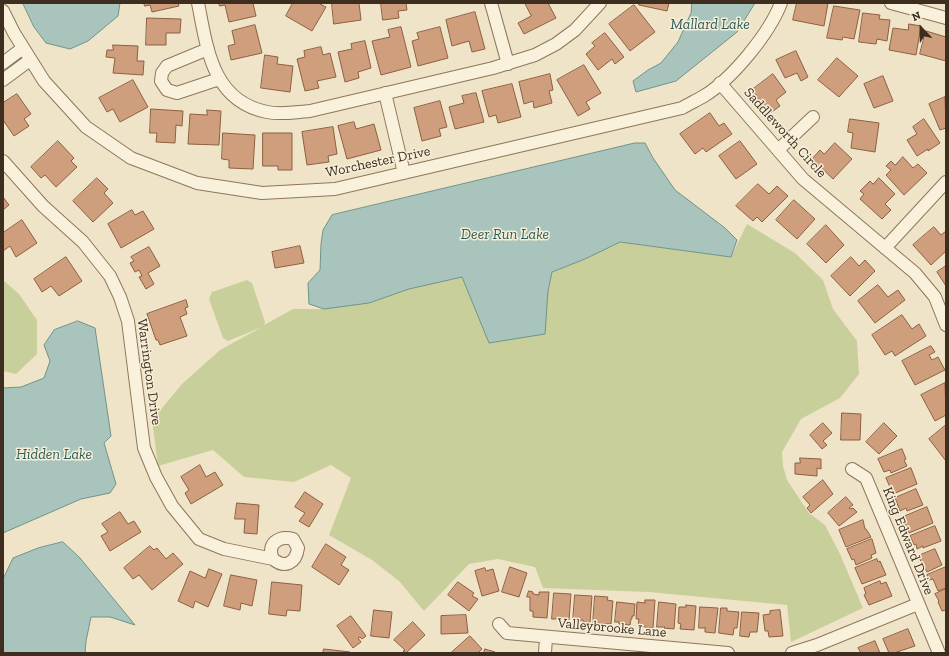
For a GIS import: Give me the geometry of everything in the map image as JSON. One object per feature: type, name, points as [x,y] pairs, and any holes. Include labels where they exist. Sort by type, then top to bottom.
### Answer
[{"type":"street","points":[[198,3],[212,63],[219,79],[227,90],[238,99],[252,107],[267,112],[281,113],[310,111],[508,64],[535,55],[556,44],[576,30],[600,3]]},
{"type":"street","points":[[491,3],[508,64]]},
{"type":"street","name":"Worchester Drive","points":[[3,11],[14,33],[44,81],[86,127],[131,158],[197,182],[262,193],[335,189],[682,108],[705,95],[740,64],[757,45],[781,3]]},
{"type":"street","points":[[891,3],[946,18]]},
{"type":"street","points":[[3,63],[23,48]]},
{"type":"street","points":[[208,49],[167,66],[162,73],[161,81],[167,90],[177,92],[219,79]]},
{"type":"street","points":[[3,80],[30,60]]},
{"type":"street","name":"Saddleworth Circle","points":[[720,83],[803,178],[916,273],[935,298],[946,325]]},
{"type":"street","points":[[385,93],[404,173]]},
{"type":"street","points":[[778,150],[813,117]]},
{"type":"street","name":"Warrington Drive","points":[[3,161],[43,206],[83,242],[110,276],[120,297],[128,321],[144,448],[156,477],[172,506],[199,539],[224,549],[273,559]]},
{"type":"street","points":[[885,248],[946,182]]},
{"type":"street","name":"King Edward Drive","points":[[852,469],[866,478],[939,653]]},
{"type":"street","points":[[792,653],[817,645],[918,604]]},
{"type":"street","name":"Valleybrooke Lane","points":[[499,624],[507,633],[728,653]]},
{"type":"street","points":[[545,653],[546,637]]},
{"type":"green space","points":[[747,224],[795,253],[823,280],[833,309],[857,341],[859,374],[840,398],[801,419],[782,452],[783,466],[787,480],[809,513],[825,525],[840,554],[863,608],[791,642],[787,605],[648,592],[543,588],[535,567],[498,559],[469,564],[424,611],[399,581],[372,560],[329,535],[351,478],[331,465],[294,482],[244,477],[213,450],[158,466],[152,420],[182,384],[220,350],[262,327],[228,341],[223,338],[209,299],[212,292],[247,280],[252,283],[265,322],[264,325],[293,309],[324,309],[369,303],[409,289],[462,277],[489,343],[548,291],[552,272],[585,259],[620,242],[731,257]]},
{"type":"green space","points":[[3,280],[19,294],[37,320],[37,354],[16,374],[3,371]]},
{"type":"water","points":[[23,3],[120,3],[118,16],[88,41],[70,49],[46,43],[34,27]]},
{"type":"water","name":"Mallard Lake","points":[[692,3],[755,3],[737,32],[676,81],[636,92],[633,81],[661,63],[678,42],[691,13]]},
{"type":"water","name":"Deer Run Lake","points":[[635,143],[645,143],[653,158],[675,190],[725,228],[737,240],[731,257],[620,242],[585,259],[552,272],[548,291],[545,334],[489,343],[462,277],[409,289],[369,303],[324,309],[309,304],[308,283],[320,270],[323,230],[332,215]]},
{"type":"water","name":"Hidden Lake","points":[[78,321],[95,328],[111,436],[104,443],[116,484],[110,493],[81,499],[3,533],[3,388],[21,387],[44,378],[50,361],[44,345],[54,330]]},
{"type":"water","points":[[63,542],[80,558],[135,625],[110,617],[91,617],[85,653],[3,653],[3,579],[13,558],[38,548]]},
{"type":"building","points":[[144,3],[178,3],[179,6],[152,12],[150,5],[145,6]]},
{"type":"building","points":[[219,3],[253,3],[256,16],[229,22],[225,5],[220,6]]},
{"type":"building","points":[[293,3],[318,3],[326,7],[312,31],[286,16]]},
{"type":"building","points":[[332,3],[359,3],[361,20],[334,24]]},
{"type":"building","points":[[381,3],[406,3],[407,10],[398,11],[399,18],[383,20]]},
{"type":"building","points":[[525,3],[548,3],[556,18],[524,34],[518,23],[531,16]]},
{"type":"building","points":[[639,3],[669,3],[667,11],[639,5]]},
{"type":"building","points":[[797,3],[828,3],[824,26],[793,20]]},
{"type":"building","points":[[634,5],[655,32],[630,51],[609,24]]},
{"type":"building","points":[[834,6],[860,10],[854,39],[843,37],[842,40],[827,38]]},
{"type":"building","points":[[475,12],[485,49],[472,52],[469,41],[452,46],[446,20]]},
{"type":"building","points":[[863,13],[880,15],[879,19],[890,20],[887,41],[877,39],[876,44],[859,42]]},
{"type":"building","points":[[147,18],[181,19],[180,33],[166,33],[166,45],[146,45]]},
{"type":"building","points":[[909,24],[921,26],[916,55],[889,50],[893,28],[908,30]]},
{"type":"building","points":[[255,25],[262,53],[231,60],[228,46],[235,44],[232,31]]},
{"type":"building","points":[[401,27],[411,67],[381,75],[372,41],[390,37],[388,30]]},
{"type":"building","points":[[440,27],[448,58],[418,66],[412,41],[419,39],[417,33]]},
{"type":"building","points":[[926,31],[946,37],[946,61],[920,54]]},
{"type":"building","points":[[605,33],[624,57],[615,64],[612,59],[598,70],[586,54],[595,46],[592,43]]},
{"type":"building","points":[[365,41],[371,68],[358,72],[359,78],[345,82],[338,52],[352,49],[351,44]]},
{"type":"building","points":[[113,45],[138,46],[137,61],[144,61],[143,75],[113,73],[115,58],[106,57],[107,50],[113,50]]},
{"type":"building","points":[[321,47],[323,55],[330,53],[336,77],[317,81],[319,88],[305,91],[297,59],[305,57],[304,51]]},
{"type":"building","points":[[796,51],[808,77],[801,81],[797,73],[785,78],[776,60]]},
{"type":"building","points":[[265,55],[278,57],[277,64],[293,66],[290,92],[261,88]]},
{"type":"building","points":[[837,58],[858,76],[839,97],[818,80]]},
{"type":"building","points":[[584,65],[601,93],[586,102],[590,109],[578,116],[557,80]]},
{"type":"building","points":[[550,74],[553,90],[549,91],[552,103],[534,108],[533,101],[524,104],[519,82]]},
{"type":"building","points":[[773,74],[786,92],[776,100],[780,106],[769,114],[752,90]]},
{"type":"building","points":[[883,76],[893,101],[874,108],[864,84]]},
{"type":"building","points":[[133,80],[148,107],[120,122],[113,109],[107,112],[99,98]]},
{"type":"building","points":[[512,84],[521,117],[498,123],[496,115],[489,117],[482,91]]},
{"type":"building","points":[[476,93],[484,122],[455,129],[449,107],[464,103],[462,96]]},
{"type":"building","points":[[17,94],[31,114],[24,119],[29,126],[14,136],[3,120],[3,103]]},
{"type":"building","points":[[945,97],[946,128],[940,130],[929,104]]},
{"type":"building","points":[[440,101],[447,127],[439,129],[441,136],[422,141],[414,108]]},
{"type":"building","points":[[151,109],[183,111],[182,126],[176,125],[175,143],[156,142],[157,133],[150,133]]},
{"type":"building","points":[[207,110],[221,111],[219,145],[188,144],[190,114],[207,115]]},
{"type":"building","points":[[710,113],[719,126],[724,123],[732,134],[706,152],[703,148],[695,154],[680,134]]},
{"type":"building","points":[[850,119],[879,123],[875,152],[851,148],[853,133],[848,132]]},
{"type":"building","points":[[924,119],[940,143],[917,156],[907,140],[917,134],[913,127]]},
{"type":"building","points":[[354,122],[356,129],[374,124],[381,150],[347,159],[338,126]]},
{"type":"building","points":[[333,127],[337,154],[328,156],[329,162],[307,165],[302,132]]},
{"type":"building","points":[[223,133],[255,135],[253,169],[229,168],[229,160],[222,159]]},
{"type":"building","points":[[263,133],[292,133],[292,170],[278,170],[278,166],[263,166]]},
{"type":"building","points":[[58,141],[74,158],[71,161],[77,167],[56,187],[45,175],[41,178],[31,167]]},
{"type":"building","points":[[740,141],[757,164],[736,179],[719,156]]},
{"type":"building","points":[[835,143],[852,159],[833,179],[812,159],[820,150],[824,154]]},
{"type":"building","points":[[903,157],[913,168],[918,164],[927,173],[904,195],[886,175],[891,170],[886,166],[891,161],[895,165]]},
{"type":"building","points":[[97,178],[108,189],[104,193],[113,203],[93,222],[73,201]]},
{"type":"building","points":[[879,178],[895,194],[885,204],[891,210],[882,219],[860,199],[864,194],[860,191],[870,181],[873,184]]},
{"type":"building","points":[[758,184],[769,194],[777,186],[788,196],[762,222],[757,217],[753,221],[736,206]]},
{"type":"building","points":[[3,197],[9,205],[3,210]]},
{"type":"building","points":[[794,200],[815,219],[797,239],[776,220]]},
{"type":"building","points":[[132,210],[135,215],[143,211],[154,229],[121,248],[108,224]]},
{"type":"building","points":[[22,220],[37,243],[16,257],[10,246],[3,251],[3,233]]},
{"type":"building","points":[[826,225],[844,245],[826,263],[807,244]]},
{"type":"building","points":[[934,227],[941,235],[946,231],[946,251],[931,265],[913,245]]},
{"type":"building","points":[[300,246],[304,263],[275,268],[272,252]]},
{"type":"building","points":[[149,247],[160,266],[148,273],[154,284],[146,289],[139,277],[142,276],[139,270],[135,272],[130,263],[134,261],[131,257]]},
{"type":"building","points":[[66,257],[82,281],[59,296],[51,286],[42,292],[34,279]]},
{"type":"building","points":[[851,257],[859,266],[865,260],[875,271],[850,296],[831,276]]},
{"type":"building","points":[[946,266],[946,286],[937,272]]},
{"type":"building","points":[[878,285],[888,297],[898,290],[905,300],[875,323],[858,301]]},
{"type":"building","points":[[186,300],[188,307],[185,308],[187,314],[180,317],[187,336],[160,345],[158,340],[156,340],[147,314]]},
{"type":"building","points":[[902,315],[912,329],[919,324],[926,336],[895,356],[892,351],[885,355],[872,335]]},
{"type":"building","points":[[931,346],[935,352],[929,355],[932,360],[938,357],[945,370],[915,385],[902,361]]},
{"type":"building","points":[[945,383],[946,415],[935,421],[921,395]]},
{"type":"building","points":[[842,413],[861,414],[860,440],[841,440]]},
{"type":"building","points":[[823,423],[832,433],[823,441],[827,445],[822,449],[810,435]]},
{"type":"building","points":[[884,423],[897,436],[879,454],[866,442]]},
{"type":"building","points":[[946,425],[946,461],[929,439]]},
{"type":"building","points":[[902,449],[907,466],[891,473],[890,470],[884,472],[878,459]]},
{"type":"building","points":[[800,458],[821,459],[821,469],[817,468],[817,476],[795,474],[795,463],[800,463]]},
{"type":"building","points":[[200,465],[206,477],[215,472],[223,485],[191,504],[185,493],[189,490],[181,477]]},
{"type":"building","points":[[911,468],[917,484],[893,494],[886,478]]},
{"type":"building","points":[[823,480],[833,494],[811,513],[807,508],[810,505],[803,497]]},
{"type":"building","points":[[916,489],[923,505],[907,511],[906,508],[900,511],[895,498]]},
{"type":"building","points":[[305,492],[323,504],[309,527],[299,521],[305,513],[295,507]]},
{"type":"building","points":[[846,497],[853,505],[849,508],[853,508],[857,512],[839,526],[828,513]]},
{"type":"building","points":[[237,503],[259,505],[257,534],[244,533],[245,519],[235,519]]},
{"type":"building","points":[[927,507],[933,523],[909,533],[903,517]]},
{"type":"building","points":[[120,512],[128,524],[134,521],[141,532],[110,551],[101,536],[108,532],[102,524]]},
{"type":"building","points":[[863,520],[865,529],[871,537],[846,547],[839,530]]},
{"type":"building","points":[[935,526],[941,541],[917,549],[916,544],[914,545],[910,536]]},
{"type":"building","points":[[872,539],[876,553],[871,555],[872,558],[856,565],[847,549]]},
{"type":"building","points":[[326,544],[346,557],[341,565],[349,570],[339,585],[312,567]]},
{"type":"building","points":[[150,546],[154,550],[157,548],[166,559],[173,553],[183,564],[152,590],[139,575],[133,579],[124,568]]},
{"type":"building","points":[[935,549],[942,565],[927,572],[918,556]]},
{"type":"building","points":[[877,559],[878,562],[880,561],[886,575],[862,584],[855,568]]},
{"type":"building","points":[[510,567],[527,573],[519,597],[502,592]]},
{"type":"building","points":[[946,567],[946,588],[938,591],[933,579],[929,580],[927,575]]},
{"type":"building","points":[[485,568],[486,571],[493,569],[499,591],[482,596],[475,571]]},
{"type":"building","points":[[209,569],[222,574],[208,607],[195,601],[193,608],[178,601],[190,571],[205,578]]},
{"type":"building","points":[[231,575],[257,580],[252,606],[241,603],[240,610],[224,606]]},
{"type":"building","points":[[880,581],[881,584],[886,582],[892,596],[869,605],[864,595],[866,594],[864,588]]},
{"type":"building","points":[[272,582],[302,585],[300,611],[287,610],[286,616],[269,614]]},
{"type":"building","points":[[458,582],[474,593],[472,596],[478,599],[469,611],[448,595]]},
{"type":"building","points":[[946,589],[946,610],[942,611],[935,594]]},
{"type":"building","points":[[529,591],[533,592],[533,594],[539,595],[539,592],[549,592],[547,618],[533,617],[533,611],[530,611],[530,597],[527,597]]},
{"type":"building","points":[[554,593],[571,594],[569,620],[563,620],[563,618],[552,619]]},
{"type":"building","points":[[575,595],[592,596],[590,623],[583,622],[583,620],[580,620],[580,622],[573,621]]},
{"type":"building","points":[[595,596],[608,597],[607,600],[613,601],[611,624],[593,623]]},
{"type":"building","points":[[645,600],[655,600],[653,628],[638,626],[639,619],[636,619],[637,602],[645,603]]},
{"type":"building","points":[[617,602],[635,604],[634,616],[632,616],[630,625],[615,622]]},
{"type":"building","points":[[659,602],[676,604],[674,629],[657,627]]},
{"type":"building","points":[[686,605],[696,606],[694,630],[680,629],[681,624],[678,623],[679,607],[686,607]]},
{"type":"building","points":[[700,607],[718,608],[715,633],[705,632],[705,627],[699,628]]},
{"type":"building","points":[[721,608],[727,608],[727,611],[739,612],[737,628],[734,628],[733,635],[719,633]]},
{"type":"building","points":[[374,610],[392,612],[389,638],[371,636]]},
{"type":"building","points":[[780,610],[783,636],[769,637],[768,631],[765,631],[763,615],[770,614],[770,611]]},
{"type":"building","points":[[742,612],[759,613],[757,632],[750,632],[749,637],[740,636]]},
{"type":"building","points":[[466,615],[468,633],[441,634],[441,616]]},
{"type":"building","points":[[351,616],[366,636],[362,639],[360,637],[358,638],[361,642],[353,648],[337,626]]},
{"type":"building","points":[[413,622],[425,635],[406,653],[403,651],[405,650],[394,640]]},
{"type":"building","points":[[908,629],[915,646],[894,653],[889,653],[883,639]]},
{"type":"building","points":[[470,636],[482,649],[478,653],[451,653]]},
{"type":"building","points":[[875,641],[880,653],[861,653],[858,648]]},
{"type":"building","points":[[324,649],[350,652],[350,653],[323,653]]},
{"type":"building","points":[[485,649],[495,652],[495,653],[484,653]]}]
